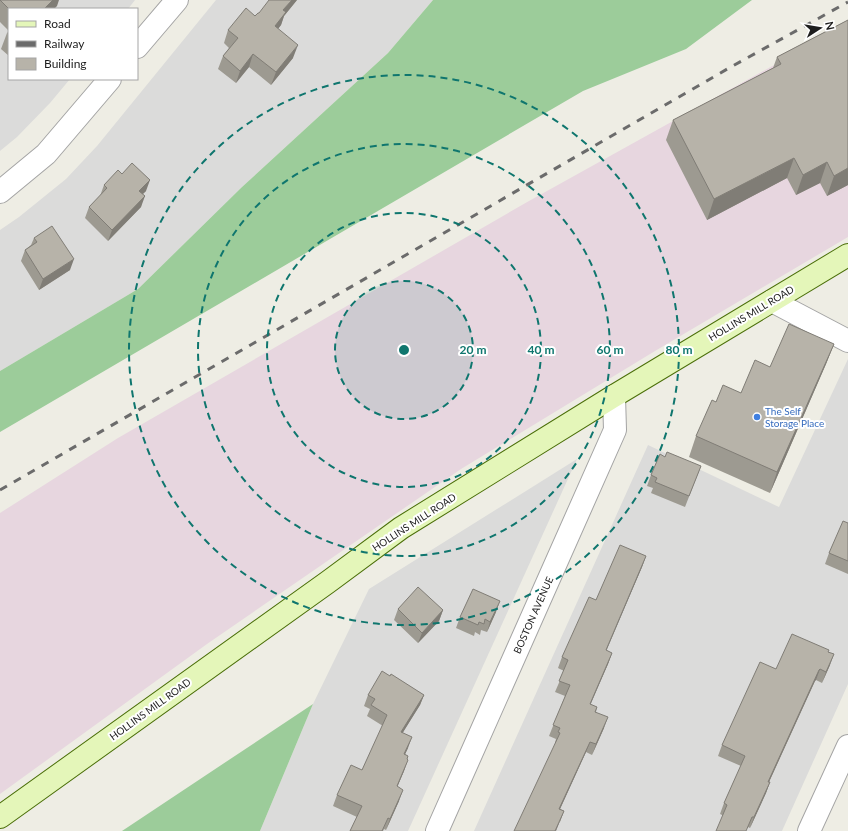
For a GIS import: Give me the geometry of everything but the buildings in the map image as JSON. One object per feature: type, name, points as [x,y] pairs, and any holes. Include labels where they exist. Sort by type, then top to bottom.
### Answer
[{"type":"street","points":[[138,46],[177,0]]},
{"type":"street","points":[[0,192],[46,154],[109,80]]},
{"type":"street","name":"HOLLINS MILL ROAD","points":[[0,818],[401,528],[614,396],[848,255]]},
{"type":"street","points":[[772,300],[848,341]]},
{"type":"street","name":"BOSTON AVENUE","points":[[437,831],[615,430],[614,396]]},
{"type":"street","points":[[809,831],[848,746]]},
{"type":"shaded area","points":[[0,0],[135,0],[129,8],[8,8],[8,80],[69,80],[50,103],[17,137],[0,151]]},
{"type":"shaded area","points":[[216,0],[433,0],[388,53],[242,187],[138,289],[0,371],[0,230],[19,217],[66,179],[97,146]]},
{"type":"shaded area","points":[[848,24],[848,237],[655,351],[461,469],[207,644],[0,794],[0,513],[118,438],[529,201]]},
{"type":"shaded area","points":[[848,359],[848,684],[782,831],[474,831],[648,445],[779,507]]},
{"type":"shaded area","points":[[577,459],[408,831],[260,831],[313,704],[369,589]]},
{"type":"green space","points":[[433,0],[752,0],[686,49],[583,91],[0,432],[0,371],[138,289],[242,187],[388,53]]},
{"type":"green space","points":[[313,704],[260,831],[122,831]]},
{"type":"railway","points":[[0,490],[729,68],[848,2]]},
{"type":"place","name":"The Self Storage Place","points":[[757,417]]}]
